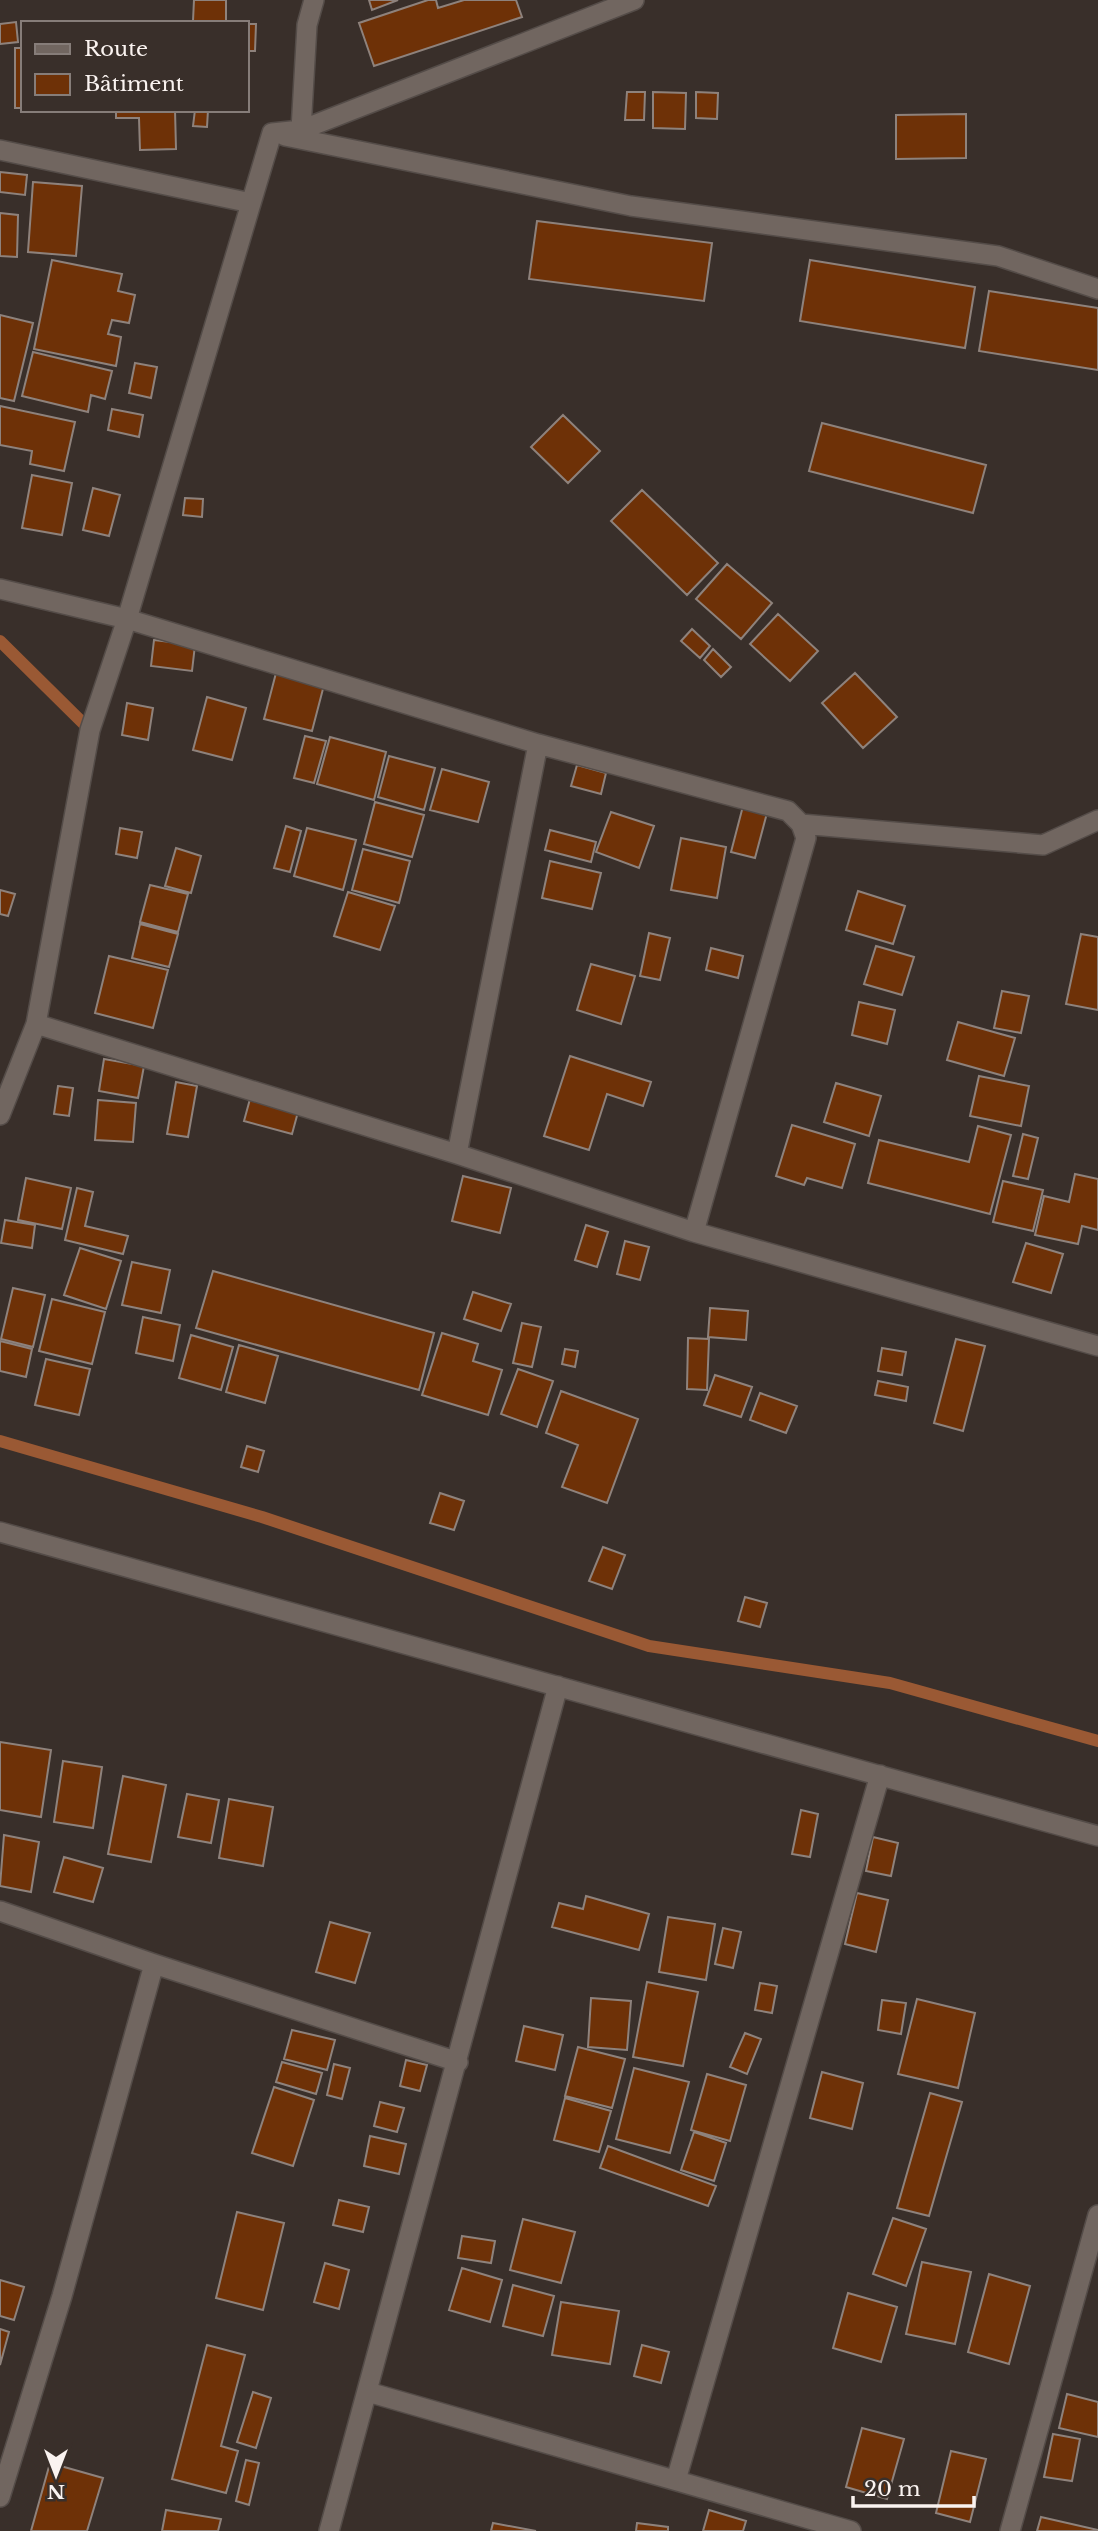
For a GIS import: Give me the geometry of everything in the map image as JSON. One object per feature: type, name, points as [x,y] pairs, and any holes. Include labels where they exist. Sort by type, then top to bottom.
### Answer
[{"type":"street","points":[[301,130],[307,25],[314,0]]},
{"type":"street","points":[[272,133],[301,130],[634,0]]},
{"type":"street","points":[[0,1115],[36,1024],[90,730],[127,620],[272,133]]},
{"type":"street","points":[[272,133],[631,206],[998,256],[1098,289]]},
{"type":"street","points":[[0,150],[251,203]]},
{"type":"street","points":[[0,589],[127,620],[538,744],[788,811],[801,824],[806,838],[694,1232]]},
{"type":"street","points":[[457,1154],[538,744]]},
{"type":"street","points":[[801,824],[1042,845],[1098,820]]},
{"type":"street","points":[[36,1024],[457,1154],[694,1232],[1098,1346]]},
{"type":"street","points":[[0,1532],[1098,1836]]},
{"type":"street","points":[[329,2531],[558,1686]]},
{"type":"street","points":[[676,2480],[880,1775]]},
{"type":"street","points":[[0,1910],[154,1964],[458,2062]]},
{"type":"street","points":[[0,2497],[65,2283],[154,1964]]},
{"type":"street","points":[[1010,2531],[1094,2245],[1098,2215]]},
{"type":"street","points":[[368,2392],[851,2531]]},
{"type":"building","points":[[194,0],[226,0],[226,21],[193,21]]},
{"type":"building","points":[[369,0],[398,0],[372,10]]},
{"type":"building","points":[[428,0],[436,0],[438,8],[464,0],[516,0],[522,17],[374,66],[359,23]]},
{"type":"building","points":[[16,22],[18,42],[0,44],[0,24]]},
{"type":"building","points":[[248,24],[256,24],[255,51],[248,51]]},
{"type":"building","points":[[15,48],[21,48],[21,108],[15,108]]},
{"type":"building","points":[[627,92],[645,92],[644,120],[625,120]]},
{"type":"building","points":[[653,92],[686,93],[685,129],[653,128]]},
{"type":"building","points":[[696,92],[718,93],[717,119],[696,118]]},
{"type":"building","points":[[116,112],[175,112],[176,149],[140,150],[139,118],[116,118]]},
{"type":"building","points":[[195,112],[208,112],[207,127],[193,126]]},
{"type":"building","points":[[966,114],[966,158],[896,159],[896,115]]},
{"type":"building","points":[[0,172],[27,175],[25,195],[0,192]]},
{"type":"building","points":[[33,182],[82,186],[76,256],[28,252]]},
{"type":"building","points":[[0,213],[18,215],[17,257],[0,256]]},
{"type":"building","points":[[537,221],[712,243],[704,301],[529,279]]},
{"type":"building","points":[[52,260],[122,274],[118,291],[135,295],[129,323],[112,320],[108,334],[121,337],[116,366],[34,349]]},
{"type":"building","points":[[810,260],[975,287],[965,348],[800,321]]},
{"type":"building","points":[[989,291],[1098,308],[1098,370],[979,351]]},
{"type":"building","points":[[0,315],[33,323],[14,401],[0,398]]},
{"type":"building","points":[[33,352],[112,371],[105,399],[91,395],[88,412],[22,396]]},
{"type":"building","points":[[135,363],[157,367],[151,398],[129,393]]},
{"type":"building","points":[[0,406],[75,422],[64,471],[30,464],[32,451],[0,445]]},
{"type":"building","points":[[112,409],[143,415],[139,437],[108,430]]},
{"type":"building","points":[[563,415],[600,451],[568,483],[531,447]]},
{"type":"building","points":[[822,423],[986,465],[973,513],[809,471]]},
{"type":"building","points":[[32,475],[72,483],[62,535],[22,528]]},
{"type":"building","points":[[93,488],[120,495],[109,536],[83,530]]},
{"type":"building","points":[[642,490],[718,563],[687,595],[611,521]]},
{"type":"building","points":[[185,498],[203,499],[202,517],[183,515]]},
{"type":"building","points":[[727,564],[772,603],[741,639],[696,599]]},
{"type":"building","points":[[778,614],[818,651],[790,681],[750,644]]},
{"type":"building","points":[[692,629],[710,646],[700,658],[681,641]]},
{"type":"building","points":[[154,640],[195,645],[192,671],[151,666]]},
{"type":"building","points":[[713,649],[731,667],[721,677],[704,660]]},
{"type":"building","points":[[276,673],[324,685],[312,731],[264,719]]},
{"type":"building","points":[[855,673],[897,717],[863,748],[822,703]]},
{"type":"building","points":[[207,697],[246,708],[232,760],[193,750]]},
{"type":"building","points":[[127,703],[153,708],[148,740],[122,735]]},
{"type":"building","points":[[305,736],[326,741],[314,783],[294,778]]},
{"type":"building","points":[[330,737],[386,752],[374,800],[317,784]]},
{"type":"building","points":[[389,756],[435,768],[424,810],[378,797]]},
{"type":"building","points":[[577,765],[606,773],[601,794],[571,786]]},
{"type":"building","points":[[442,769],[489,782],[478,822],[430,810]]},
{"type":"building","points":[[375,802],[424,815],[412,857],[364,844]]},
{"type":"building","points":[[743,806],[767,813],[755,858],[731,852]]},
{"type":"building","points":[[611,812],[654,826],[639,868],[596,852]]},
{"type":"building","points":[[286,826],[301,831],[290,872],[274,868]]},
{"type":"building","points":[[120,828],[142,832],[137,858],[116,854]]},
{"type":"building","points":[[307,828],[356,840],[343,890],[294,876]]},
{"type":"building","points":[[550,830],[596,842],[591,862],[545,850]]},
{"type":"building","points":[[681,838],[726,847],[717,898],[671,890]]},
{"type":"building","points":[[176,848],[201,856],[191,893],[165,886]]},
{"type":"building","points":[[363,849],[410,861],[399,903],[352,890]]},
{"type":"building","points":[[550,861],[601,873],[592,909],[542,898]]},
{"type":"building","points":[[150,885],[188,894],[178,932],[140,922]]},
{"type":"building","points":[[0,890],[15,894],[8,916],[0,914]]},
{"type":"building","points":[[858,891],[905,906],[893,944],[846,930]]},
{"type":"building","points":[[348,892],[395,906],[380,950],[334,936]]},
{"type":"building","points":[[140,924],[178,934],[169,967],[132,958]]},
{"type":"building","points":[[649,933],[670,938],[660,980],[640,976]]},
{"type":"building","points":[[1081,934],[1098,937],[1098,1010],[1066,1004]]},
{"type":"building","points":[[876,946],[914,957],[902,995],[864,984]]},
{"type":"building","points":[[711,948],[743,956],[738,978],[706,970]]},
{"type":"building","points":[[109,956],[168,970],[153,1028],[95,1013]]},
{"type":"building","points":[[591,964],[635,976],[621,1024],[577,1010]]},
{"type":"building","points":[[1002,991],[1029,996],[1021,1033],[994,1028]]},
{"type":"building","points":[[859,1002],[895,1010],[887,1044],[852,1035]]},
{"type":"building","points":[[958,1022],[1015,1038],[1004,1076],[947,1060]]},
{"type":"building","points":[[570,1056],[651,1082],[643,1106],[607,1094],[589,1150],[544,1136]]},
{"type":"building","points":[[104,1059],[144,1066],[138,1098],[99,1091]]},
{"type":"building","points":[[979,1076],[1029,1086],[1021,1126],[970,1116]]},
{"type":"building","points":[[176,1082],[197,1086],[188,1137],[167,1134]]},
{"type":"building","points":[[836,1083],[881,1096],[869,1136],[824,1122]]},
{"type":"building","points":[[58,1086],[73,1088],[69,1116],[54,1114]]},
{"type":"building","points":[[250,1099],[298,1112],[292,1134],[244,1121]]},
{"type":"building","points":[[98,1100],[136,1103],[133,1142],[95,1140]]},
{"type":"building","points":[[792,1125],[855,1144],[842,1188],[807,1178],[804,1185],[776,1176]]},
{"type":"building","points":[[978,1126],[1011,1135],[990,1214],[868,1183],[879,1140],[969,1162]]},
{"type":"building","points":[[1023,1134],[1038,1138],[1028,1179],[1013,1176]]},
{"type":"building","points":[[1075,1174],[1098,1179],[1098,1230],[1082,1226],[1078,1244],[1035,1235],[1044,1196],[1069,1202]]},
{"type":"building","points":[[463,1176],[511,1188],[500,1233],[452,1221]]},
{"type":"building","points":[[26,1178],[71,1188],[62,1229],[18,1220]]},
{"type":"building","points":[[1003,1181],[1043,1190],[1033,1231],[993,1222]]},
{"type":"building","points":[[77,1188],[93,1192],[85,1226],[128,1236],[123,1254],[65,1240]]},
{"type":"building","points":[[5,1220],[35,1225],[32,1248],[1,1243]]},
{"type":"building","points":[[586,1225],[608,1232],[597,1267],[575,1260]]},
{"type":"building","points":[[625,1241],[649,1247],[640,1280],[617,1274]]},
{"type":"building","points":[[1026,1243],[1063,1254],[1051,1293],[1013,1282]]},
{"type":"building","points":[[80,1248],[121,1261],[106,1309],[64,1295]]},
{"type":"building","points":[[132,1262],[170,1270],[161,1313],[122,1305]]},
{"type":"building","points":[[213,1271],[434,1333],[419,1390],[196,1328]]},
{"type":"building","points":[[13,1288],[45,1295],[33,1347],[1,1339]]},
{"type":"building","points":[[473,1292],[511,1304],[501,1331],[464,1319]]},
{"type":"building","points":[[52,1299],[105,1312],[92,1364],[39,1351]]},
{"type":"building","points":[[710,1308],[748,1311],[746,1340],[708,1337]]},
{"type":"building","points":[[143,1317],[180,1325],[173,1361],[136,1353]]},
{"type":"building","points":[[522,1323],[541,1327],[532,1367],[513,1363]]},
{"type":"building","points":[[442,1333],[478,1344],[473,1361],[502,1370],[488,1415],[422,1395]]},
{"type":"building","points":[[191,1335],[233,1347],[221,1390],[179,1378]]},
{"type":"building","points":[[688,1338],[709,1339],[707,1390],[687,1389]]},
{"type":"building","points":[[956,1339],[985,1346],[963,1431],[934,1423]]},
{"type":"building","points":[[0,1341],[32,1349],[26,1377],[0,1371]]},
{"type":"building","points":[[239,1345],[278,1356],[265,1403],[226,1392]]},
{"type":"building","points":[[882,1348],[906,1352],[902,1375],[878,1371]]},
{"type":"building","points":[[565,1349],[578,1351],[575,1367],[562,1364]]},
{"type":"building","points":[[46,1359],[90,1369],[79,1415],[35,1405]]},
{"type":"building","points":[[518,1369],[553,1381],[537,1427],[501,1414]]},
{"type":"building","points":[[715,1375],[752,1387],[741,1417],[704,1405]]},
{"type":"building","points":[[878,1381],[908,1387],[906,1401],[875,1395]]},
{"type":"building","points":[[561,1391],[638,1419],[607,1503],[562,1487],[578,1445],[546,1433]]},
{"type":"building","points":[[760,1393],[797,1406],[786,1433],[750,1420]]},
{"type":"building","points":[[247,1446],[264,1451],[258,1472],[241,1467]]},
{"type":"building","points":[[440,1493],[464,1501],[454,1530],[430,1523]]},
{"type":"building","points":[[603,1547],[625,1555],[612,1589],[589,1581]]},
{"type":"building","points":[[745,1597],[767,1603],[760,1627],[738,1621]]},
{"type":"building","points":[[0,1742],[51,1750],[41,1817],[0,1810]]},
{"type":"building","points":[[63,1761],[102,1767],[93,1828],[54,1822]]},
{"type":"building","points":[[123,1776],[166,1785],[151,1862],[108,1854]]},
{"type":"building","points":[[187,1794],[219,1800],[211,1843],[178,1837]]},
{"type":"building","points":[[229,1799],[273,1807],[263,1866],[219,1858]]},
{"type":"building","points":[[801,1810],[818,1814],[810,1857],[792,1854]]},
{"type":"building","points":[[4,1835],[39,1842],[31,1892],[0,1886]]},
{"type":"building","points":[[873,1837],[898,1843],[891,1876],[866,1871]]},
{"type":"building","points":[[64,1857],[103,1868],[93,1902],[54,1892]]},
{"type":"building","points":[[857,1893],[888,1900],[876,1952],[845,1944]]},
{"type":"building","points":[[586,1896],[649,1914],[639,1950],[552,1927],[559,1903],[583,1909]]},
{"type":"building","points":[[668,1917],[715,1924],[706,1980],[659,1972]]},
{"type":"building","points":[[330,1922],[370,1933],[355,1983],[316,1972]]},
{"type":"building","points":[[723,1928],[741,1932],[733,1968],[715,1964]]},
{"type":"building","points":[[647,1982],[698,1992],[683,2066],[633,2057]]},
{"type":"building","points":[[760,1983],[777,1986],[772,2013],[755,2010]]},
{"type":"building","points":[[591,1998],[631,2001],[627,2050],[588,2047]]},
{"type":"building","points":[[917,1999],[975,2013],[958,2088],[898,2074]]},
{"type":"building","points":[[882,2000],[906,2003],[901,2034],[878,2030]]},
{"type":"building","points":[[524,2026],[563,2035],[555,2070],[516,2061]]},
{"type":"building","points":[[292,2030],[335,2040],[327,2070],[284,2059]]},
{"type":"building","points":[[745,2033],[761,2039],[747,2074],[730,2067]]},
{"type":"building","points":[[578,2047],[625,2059],[612,2108],[565,2096]]},
{"type":"building","points":[[406,2060],[427,2065],[420,2091],[400,2086]]},
{"type":"building","points":[[282,2062],[322,2073],[316,2094],[276,2082]]},
{"type":"building","points":[[334,2064],[350,2068],[342,2099],[327,2095]]},
{"type":"building","points":[[634,2068],[689,2082],[670,2153],[616,2139]]},
{"type":"building","points":[[822,2072],[863,2083],[852,2129],[810,2118]]},
{"type":"building","points":[[707,2074],[746,2085],[730,2141],[691,2130]]},
{"type":"building","points":[[274,2087],[314,2100],[293,2166],[252,2153]]},
{"type":"building","points":[[930,2093],[962,2102],[929,2216],[897,2208]]},
{"type":"building","points":[[565,2098],[611,2111],[599,2152],[554,2140]]},
{"type":"building","points":[[380,2102],[404,2108],[397,2132],[374,2126]]},
{"type":"building","points":[[694,2132],[726,2143],[714,2181],[681,2170]]},
{"type":"building","points":[[370,2136],[406,2144],[399,2174],[364,2166]]},
{"type":"building","points":[[608,2146],[716,2186],[708,2206],[600,2168]]},
{"type":"building","points":[[339,2200],[369,2207],[363,2232],[333,2225]]},
{"type":"building","points":[[237,2212],[284,2223],[263,2310],[216,2298]]},
{"type":"building","points":[[893,2218],[926,2229],[906,2286],[873,2274]]},
{"type":"building","points":[[523,2219],[575,2232],[561,2283],[510,2270]]},
{"type":"building","points":[[462,2236],[495,2241],[491,2263],[458,2258]]},
{"type":"building","points":[[922,2262],[971,2272],[955,2344],[906,2334]]},
{"type":"building","points":[[325,2263],[349,2270],[339,2309],[314,2302]]},
{"type":"building","points":[[462,2268],[502,2280],[490,2322],[449,2310]]},
{"type":"building","points":[[989,2274],[1030,2286],[1009,2364],[968,2352]]},
{"type":"building","points":[[0,2280],[24,2287],[14,2320],[0,2316]]},
{"type":"building","points":[[513,2285],[554,2296],[543,2336],[503,2326]]},
{"type":"building","points":[[848,2293],[897,2307],[881,2362],[833,2348]]},
{"type":"building","points":[[561,2302],[619,2311],[610,2364],[552,2355]]},
{"type":"building","points":[[0,2329],[9,2332],[0,2365]]},
{"type":"building","points":[[207,2345],[245,2355],[221,2446],[238,2451],[226,2493],[172,2479]]},
{"type":"building","points":[[642,2345],[669,2352],[661,2383],[634,2376]]},
{"type":"building","points":[[253,2392],[271,2398],[256,2448],[237,2442]]},
{"type":"building","points":[[1067,2394],[1098,2402],[1098,2437],[1059,2428]]},
{"type":"building","points":[[862,2428],[904,2439],[887,2499],[846,2487]]},
{"type":"building","points":[[1053,2434],[1080,2439],[1072,2481],[1044,2477]]},
{"type":"building","points":[[951,2451],[986,2459],[970,2522],[936,2513]]},
{"type":"building","points":[[246,2460],[259,2463],[249,2505],[236,2501]]},
{"type":"building","points":[[50,2463],[103,2478],[87,2531],[31,2531]]},
{"type":"building","points":[[166,2510],[221,2519],[218,2531],[162,2531]]},
{"type":"building","points":[[709,2510],[746,2521],[743,2531],[703,2531]]},
{"type":"building","points":[[1041,2517],[1098,2530],[1098,2531],[1037,2531]]},
{"type":"building","points":[[493,2523],[536,2531],[491,2531]]},
{"type":"building","points":[[637,2523],[668,2527],[668,2531],[636,2531]]},
{"type":"waterway","points":[[0,641],[90,730],[88,736]]},
{"type":"waterway","points":[[0,1441],[262,1517],[649,1646],[890,1683],[1098,1741]]}]
